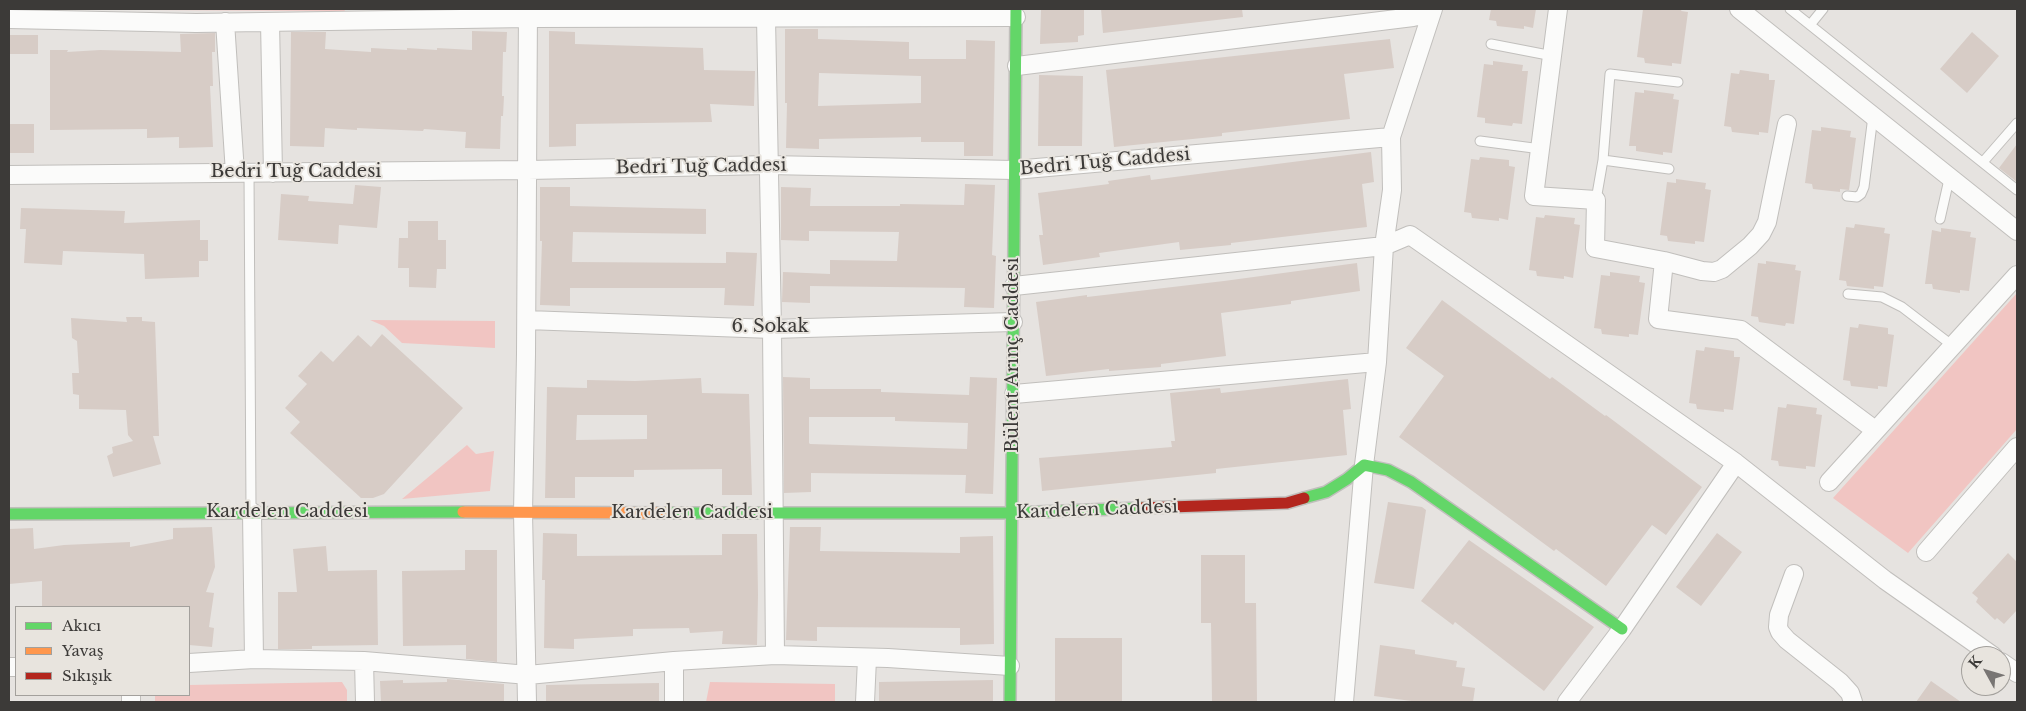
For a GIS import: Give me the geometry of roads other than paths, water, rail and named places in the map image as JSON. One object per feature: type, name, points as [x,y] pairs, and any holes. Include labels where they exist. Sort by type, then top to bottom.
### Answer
[{"type":"street","points":[[1558,9],[1534,196],[1596,200],[1595,248],[1664,261],[1702,271],[1714,272],[1722,269],[1750,246],[1761,234],[1768,222],[1787,124]]},
{"type":"street","points":[[1739,9],[1950,175],[2017,231]]},
{"type":"street","points":[[1017,66],[1432,11],[1391,137],[1392,190],[1384,246],[1377,362],[1364,465],[1344,702]]},
{"type":"street","points":[[527,702],[528,675],[523,513],[527,320],[528,13]]},
{"type":"street","points":[[9,19],[135,15],[225,22],[270,22],[364,14],[693,14],[766,18],[861,13],[1016,13]]},
{"type":"street","name":"Bülent Arınç Caddesi","points":[[1010,702],[1016,13]]},
{"type":"street","points":[[1413,13],[1415,59]]},
{"type":"street","points":[[766,18],[772,329],[775,655]]},
{"type":"street","points":[[225,22],[242,173]]},
{"type":"street","points":[[270,22],[273,173]]},
{"type":"street","name":"Bedri Tuğ Caddesi","points":[[9,175],[528,170],[769,165],[1014,170],[1391,137]]},
{"type":"street","points":[[1014,286],[1384,246],[1410,235],[1736,463],[1885,580],[1978,646]]},
{"type":"street","points":[[1664,261],[1658,319],[1741,330],[1876,430]]},
{"type":"street","points":[[1829,482],[2017,275]]},
{"type":"street","name":"6. Sokak","points":[[527,320],[772,329],[1014,322]]},
{"type":"street","points":[[1014,394],[1377,362]]},
{"type":"street","points":[[1926,552],[2017,447]]},
{"type":"street","points":[[1567,702],[1622,629],[1736,463]]},
{"type":"street","points":[[1364,465],[1388,470],[1412,482],[1622,629]]},
{"type":"street","name":"Kardelen Caddesi","points":[[9,514],[252,512],[1011,513],[1287,503],[1326,492],[1348,480],[1364,465]]},
{"type":"street","points":[[252,512],[254,659]]},
{"type":"street","points":[[1794,574],[1779,615],[1780,632],[1787,640],[1840,682],[1850,693],[1853,702]]},
{"type":"street","points":[[190,663],[254,659],[364,661],[528,675],[674,661],[775,655],[866,659],[888,658],[1010,666]]},
{"type":"street","points":[[865,702],[866,659]]},
{"type":"street","points":[[364,661],[365,702]]},
{"type":"street","points":[[674,661],[674,702]]},
{"type":"lane","points":[[1790,9],[2017,190]]},
{"type":"lane","points":[[1810,24],[1822,9]]},
{"type":"lane","points":[[1491,44],[1553,56]]},
{"type":"lane","points":[[1596,200],[1602,160],[1610,74],[1678,82]]},
{"type":"lane","points":[[1846,196],[1857,196],[1861,194],[1864,187],[1873,114]]},
{"type":"lane","points":[[1983,162],[2017,124]]},
{"type":"lane","points":[[1480,141],[1541,149]]},
{"type":"lane","points":[[1602,160],[1669,169]]},
{"type":"lane","points":[[242,173],[252,512]]},
{"type":"lane","points":[[1940,219],[1950,175]]},
{"type":"lane","points":[[1848,294],[1882,297],[1902,307],[1953,346]]}]
